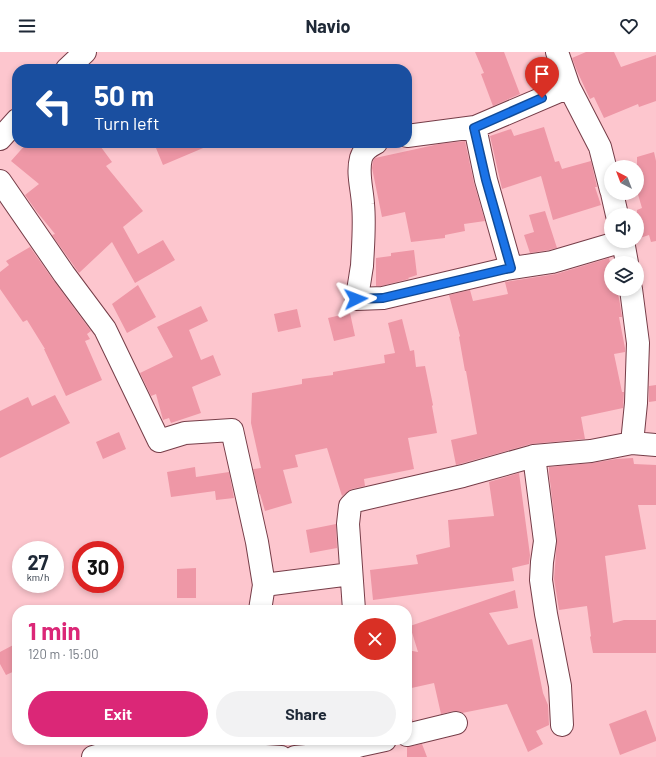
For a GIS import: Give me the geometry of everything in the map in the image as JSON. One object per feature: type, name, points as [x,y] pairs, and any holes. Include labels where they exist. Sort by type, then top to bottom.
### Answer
[{"type":"street","points":[[72,64],[85,52]]},
{"type":"street","points":[[557,52],[569,87],[600,148],[604,163]]},
{"type":"street","points":[[412,135],[474,128],[569,87]]},
{"type":"street","points":[[0,139],[12,126]]},
{"type":"street","points":[[474,128],[486,180],[511,268]]},
{"type":"street","points":[[367,148],[361,155],[359,169],[363,205],[364,243],[356,299],[383,298],[506,269],[552,262],[623,241],[626,256]]},
{"type":"street","points":[[0,181],[64,274],[105,329],[159,441],[185,433],[232,430],[258,542],[264,585],[261,605]]},
{"type":"street","points":[[632,296],[638,343],[636,403],[632,443]]},
{"type":"street","points":[[354,605],[349,514],[350,506],[355,501],[463,476],[534,456],[591,451],[632,443],[656,445]]},
{"type":"street","points":[[534,456],[545,541],[541,580],[560,686],[562,725]]},
{"type":"street","points":[[264,585],[352,574]]},
{"type":"street","points":[[412,734],[456,723]]},
{"type":"street","points":[[295,757],[330,754],[362,745]]},
{"type":"street","points":[[93,757],[127,747],[160,750],[204,750],[243,747],[281,757]]},
{"type":"building","points":[[475,52],[504,52],[520,94],[493,106],[481,74],[484,73]]},
{"type":"building","points":[[586,52],[614,52],[621,67],[656,55],[656,101],[639,107],[638,104],[604,118],[594,97],[590,99],[572,58]]},
{"type":"building","points":[[544,127],[555,162],[559,161],[562,169],[591,161],[597,187],[595,187],[601,205],[553,220],[541,176],[502,189],[490,136],[511,129],[514,136]]},
{"type":"building","points":[[465,141],[474,183],[485,221],[464,224],[465,231],[445,235],[445,238],[411,242],[405,212],[382,217],[372,168],[373,161],[375,158],[439,144]]},
{"type":"building","points":[[23,148],[102,148],[112,162],[106,166],[143,211],[123,227],[138,254],[163,240],[175,260],[135,283],[112,242],[79,273],[52,235],[55,234],[25,195],[39,184],[11,161]]},
{"type":"building","points":[[156,148],[203,148],[163,165]]},
{"type":"building","points":[[654,152],[656,161],[656,241],[651,242],[649,235],[644,237],[644,208],[642,208],[640,200],[644,200],[644,160],[637,160],[637,157]]},
{"type":"building","points":[[545,211],[557,248],[530,253],[524,235],[534,232],[529,215]]},
{"type":"building","points":[[30,247],[91,331],[87,334],[90,339],[85,341],[102,380],[66,396],[45,349],[27,320],[23,322],[0,289],[0,272],[9,265],[6,261]]},
{"type":"building","points":[[414,250],[417,275],[408,278],[409,279],[376,286],[376,258],[391,256],[391,253]]},
{"type":"building","points":[[604,260],[604,296],[618,296],[622,317],[619,317],[625,352],[614,354],[622,392],[624,392],[623,408],[581,417],[585,439],[531,444],[456,465],[451,440],[477,434],[460,336],[449,295],[470,290],[473,301],[508,294],[505,282],[556,274]]},
{"type":"building","points":[[138,285],[156,317],[127,333],[112,304]]},
{"type":"building","points":[[201,306],[208,321],[189,330],[201,360],[213,355],[221,375],[192,387],[201,413],[171,423],[169,418],[163,420],[156,394],[151,396],[140,373],[173,357],[157,327]]},
{"type":"building","points":[[297,309],[301,327],[278,332],[274,314]]},
{"type":"building","points":[[350,313],[355,336],[334,341],[328,318]]},
{"type":"building","points":[[402,319],[410,351],[414,350],[416,367],[425,366],[437,433],[408,438],[414,469],[364,479],[365,486],[352,489],[342,496],[327,448],[295,455],[298,467],[283,470],[292,503],[265,511],[253,469],[261,468],[251,423],[252,393],[302,384],[302,379],[333,375],[333,372],[385,363],[384,355],[395,353],[388,323]]},
{"type":"building","points":[[656,385],[656,401],[649,402],[649,386]]},
{"type":"building","points":[[55,395],[70,423],[0,458],[0,411],[28,397],[32,406]]},
{"type":"building","points":[[119,432],[126,449],[103,459],[96,442]]},
{"type":"building","points":[[633,458],[634,464],[656,465],[656,505],[638,505],[646,549],[605,556],[613,623],[624,620],[656,620],[656,653],[593,653],[587,606],[559,610],[554,579],[557,539],[549,467]]},
{"type":"building","points":[[195,467],[196,477],[229,472],[234,498],[216,500],[215,491],[171,497],[167,472]]},
{"type":"building","points":[[519,473],[530,555],[529,564],[512,568],[514,581],[373,600],[370,570],[418,564],[416,555],[450,547],[448,520],[494,516],[489,482]]},
{"type":"building","points":[[336,524],[337,548],[310,553],[306,530]]},
{"type":"building","points":[[196,568],[196,598],[177,598],[177,569]]},
{"type":"building","points":[[515,590],[518,608],[489,613],[508,645],[532,639],[543,693],[548,705],[549,725],[536,731],[543,744],[528,752],[507,704],[462,713],[459,711],[453,711],[441,714],[434,683],[412,688],[412,651],[418,652],[412,632],[412,625]]},
{"type":"building","points":[[12,646],[12,672],[6,675],[0,664],[0,652]]},
{"type":"building","points":[[646,710],[656,741],[620,755],[609,724]]},
{"type":"building","points":[[422,744],[427,757],[407,757],[407,747]]},
{"type":"route","points":[[356,299],[383,298],[511,268],[486,180],[474,128],[542,98]]}]
